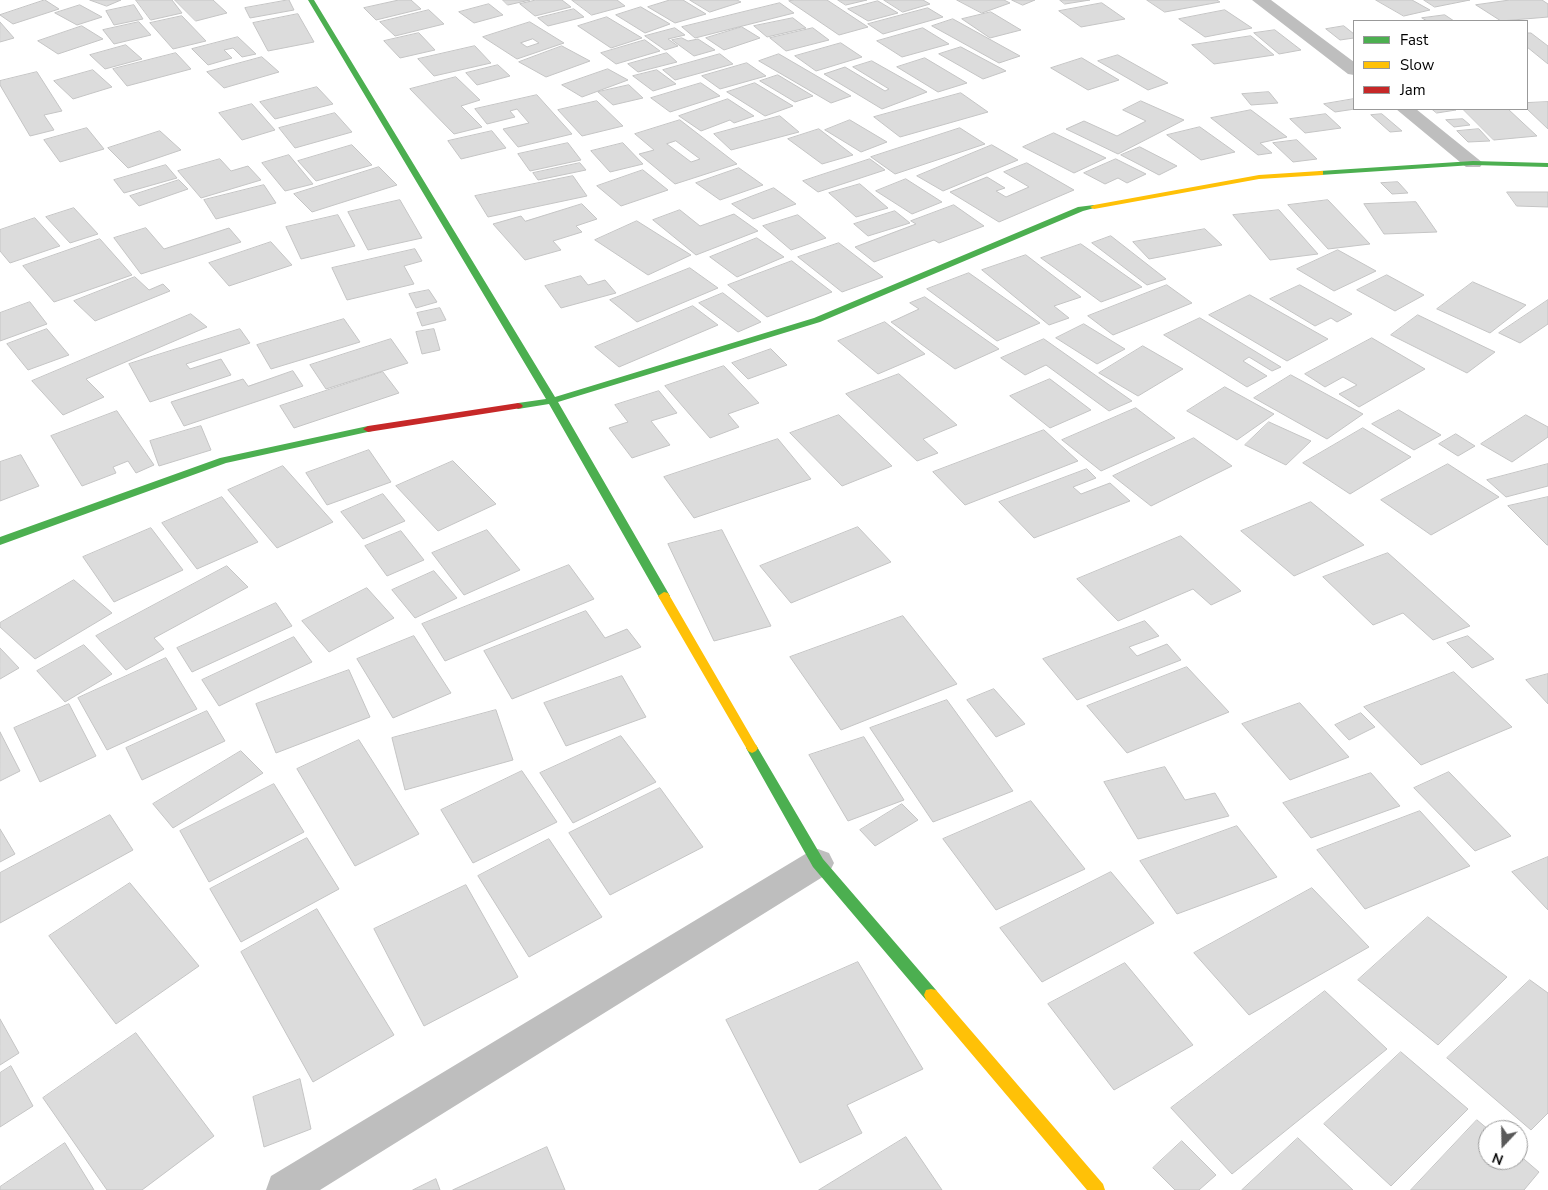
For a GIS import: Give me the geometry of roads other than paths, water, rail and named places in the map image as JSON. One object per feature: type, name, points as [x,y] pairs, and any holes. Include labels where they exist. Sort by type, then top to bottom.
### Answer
[{"type":"street","points":[[311,0],[552,401],[818,863],[1097,1190]]},
{"type":"street","points":[[1260,0],[1353,69]]},
{"type":"street","points":[[1406,110],[1473,163]]},
{"type":"street","points":[[0,541],[224,460],[384,426],[552,401],[817,320],[1081,209],[1259,177],[1473,163],[1548,165]]},
{"type":"street","points":[[285,1190],[818,863]]}]
